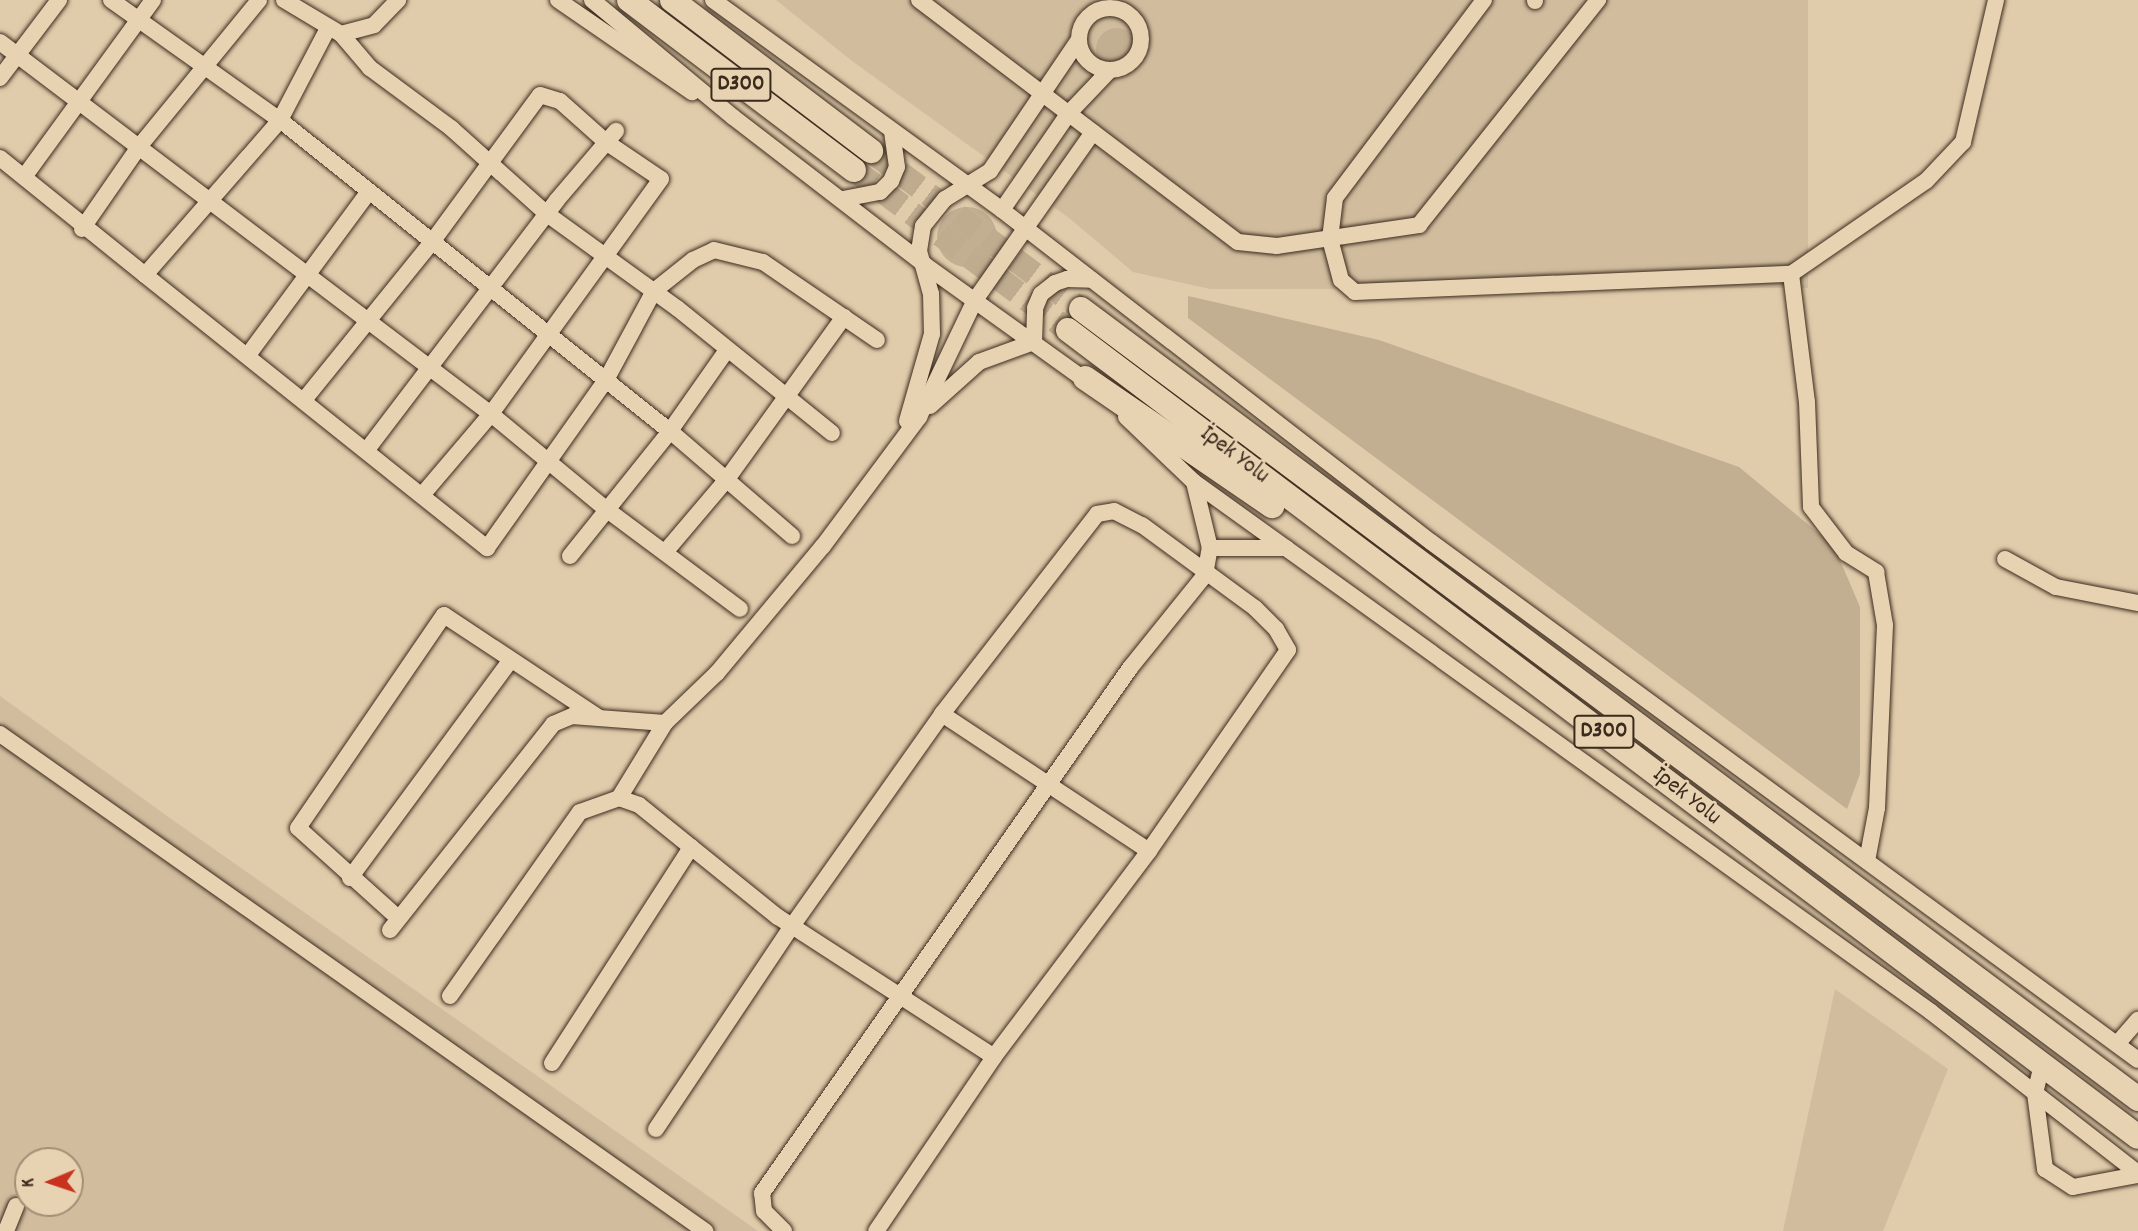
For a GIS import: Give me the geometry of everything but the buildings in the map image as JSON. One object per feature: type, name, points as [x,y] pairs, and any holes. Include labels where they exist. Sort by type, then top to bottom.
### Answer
[{"type":"highway","name":"D300","points":[[629,0],[854,170]]},
{"type":"highway","name":"D300","points":[[672,0],[872,150]]},
{"type":"highway","name":"İpek Yolu","points":[[1081,309],[2138,1099]]},
{"type":"highway","name":"İpek Yolu","points":[[1068,330],[1575,709],[1742,841],[2138,1137]]},
{"type":"highway","points":[[1085,378],[1171,434],[1742,841]]},
{"type":"street","points":[[0,78],[59,0]]},
{"type":"street","points":[[111,0],[280,120],[368,193],[670,431],[792,536]]},
{"type":"street","points":[[24,177],[75,103],[153,0]]},
{"type":"street","points":[[82,229],[138,148],[259,0]]},
{"type":"street","points":[[284,0],[335,31],[370,68],[450,128],[488,166],[547,214],[603,257],[654,291],[832,433]]},
{"type":"street","points":[[145,275],[211,204],[280,120],[335,31],[374,25],[398,0]]},
{"type":"street","points":[[558,0],[641,61],[733,117]]},
{"type":"street","points":[[593,0],[733,117],[843,199],[925,265],[1085,378],[1194,482],[1763,889],[2035,1093],[2138,1174]]},
{"type":"street","points":[[713,0],[967,188],[1002,210],[1431,542],[2138,1060]]},
{"type":"street","points":[[919,0],[1238,242],[1277,246],[1419,225],[1598,0]]},
{"type":"street","points":[[1484,0],[1335,198],[1330,239],[1341,280],[1355,292],[1791,274],[1926,181],[1963,142],[1996,0]]},
{"type":"street","points":[[897,446],[917,396],[932,334],[931,294],[919,251],[923,226],[945,199],[967,188],[990,171],[1046,95],[1079,41],[1080,29],[1093,13],[1114,8],[1133,18],[1139,27],[1140,48],[1128,65],[1109,71],[1069,113],[1002,210]]},
{"type":"street","points":[[1079,41],[1091,65],[1109,71]]},
{"type":"street","points":[[0,42],[75,103],[309,275],[491,414],[606,509],[666,551],[740,609]]},
{"type":"street","points":[[304,400],[370,322],[432,242],[540,95],[561,101],[611,137],[661,179],[491,414],[423,494]]},
{"type":"street","points":[[450,996],[580,812],[619,798],[665,723],[718,673],[823,546],[919,417],[950,359],[975,300],[1003,266],[1024,228],[1093,132]]},
{"type":"street","points":[[843,199],[880,192],[891,181],[897,167],[892,133]]},
{"type":"street","points":[[366,452],[489,288],[611,137]]},
{"type":"street","points":[[0,158],[82,229],[248,355],[487,548],[606,380],[654,291],[693,260],[714,250],[763,262],[877,340]]},
{"type":"street","points":[[248,355],[368,193]]},
{"type":"street","points":[[1791,274],[1807,402],[1811,507],[1846,553],[1876,572],[1885,625],[1877,808],[1867,861]]},
{"type":"street","points":[[1034,342],[1034,316],[1041,294],[1067,279],[1094,281]]},
{"type":"street","points":[[666,551],[727,479],[844,317]]},
{"type":"street","points":[[919,417],[979,362],[1034,342]]},
{"type":"street","points":[[570,556],[670,431],[727,350]]},
{"type":"street","points":[[784,1231],[764,1211],[762,1193],[1130,668],[1205,575],[1210,548],[1194,482]]},
{"type":"street","points":[[656,1129],[792,926],[942,714],[1097,514],[1114,511],[1142,525],[1205,575],[1255,607],[1276,629],[1288,650],[1149,851],[994,1057],[876,1231]]},
{"type":"street","points":[[1210,548],[1286,548]]},
{"type":"street","points":[[2005,559],[2056,587],[2138,603]]},
{"type":"street","points":[[600,718],[444,615],[298,828],[394,924],[553,724],[572,716],[665,723]]},
{"type":"street","points":[[350,878],[510,661]]},
{"type":"street","points":[[942,714],[1046,787],[1149,851]]},
{"type":"street","points":[[0,734],[705,1231]]},
{"type":"street","points":[[619,798],[639,805],[792,926],[994,1057]]},
{"type":"street","points":[[552,1063],[691,847]]},
{"type":"street","points":[[2118,1044],[2138,1020]]},
{"type":"street","points":[[2042,1065],[2035,1093],[2045,1170],[2073,1187],[2138,1174]]},
{"type":"street","points":[[6,1231],[14,1211]]},
{"type":"shaded area","points":[[776,0],[1808,0],[1808,288],[1210,289],[1133,272],[1069,218],[852,61]]},
{"type":"shaded area","points":[[1117,28],[1132,34],[1138,49],[1132,64],[1117,70],[1102,64],[1096,49],[1102,34]]},
{"type":"shaded area","points":[[961,207],[973,207],[989,215],[995,225],[995,249],[989,259],[973,267],[961,267],[945,259],[937,243],[937,231],[945,215]]},
{"type":"shaded area","points":[[1188,296],[1379,340],[1739,467],[1834,546],[1860,607],[1860,774],[1847,809],[1188,318]]},
{"type":"shaded area","points":[[0,696],[170,818],[758,1231],[0,1231]]},
{"type":"shaded area","points":[[1835,989],[1948,1069],[1883,1231],[1783,1231]]},
{"type":"tunnel","points":[[871,151],[1081,309]]},
{"type":"tunnel","points":[[854,170],[1068,330]]}]
